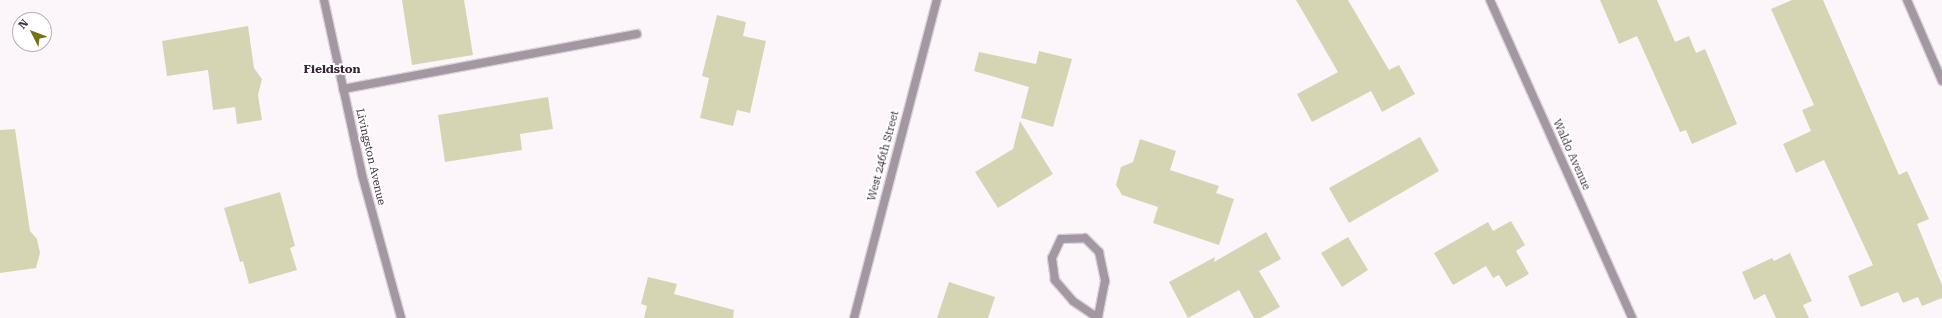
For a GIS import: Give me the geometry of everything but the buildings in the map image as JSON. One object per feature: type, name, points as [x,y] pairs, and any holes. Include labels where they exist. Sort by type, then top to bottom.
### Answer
[{"type":"street","name":"Livingston Avenue","points":[[324,0],[362,175],[401,318]]},
{"type":"street","name":"West 246th Street","points":[[854,318],[937,0]]},
{"type":"street","name":"Waldo Avenue","points":[[1490,0],[1632,318]]},
{"type":"street","points":[[1907,0],[1942,81]]},
{"type":"street","points":[[343,89],[638,34]]},
{"type":"street","points":[[1085,238],[1099,252],[1106,281],[1098,318],[1073,301],[1055,280],[1052,258],[1061,239],[1085,238]]},
{"type":"district","name":"Fieldston","points":[[332,70]]}]
